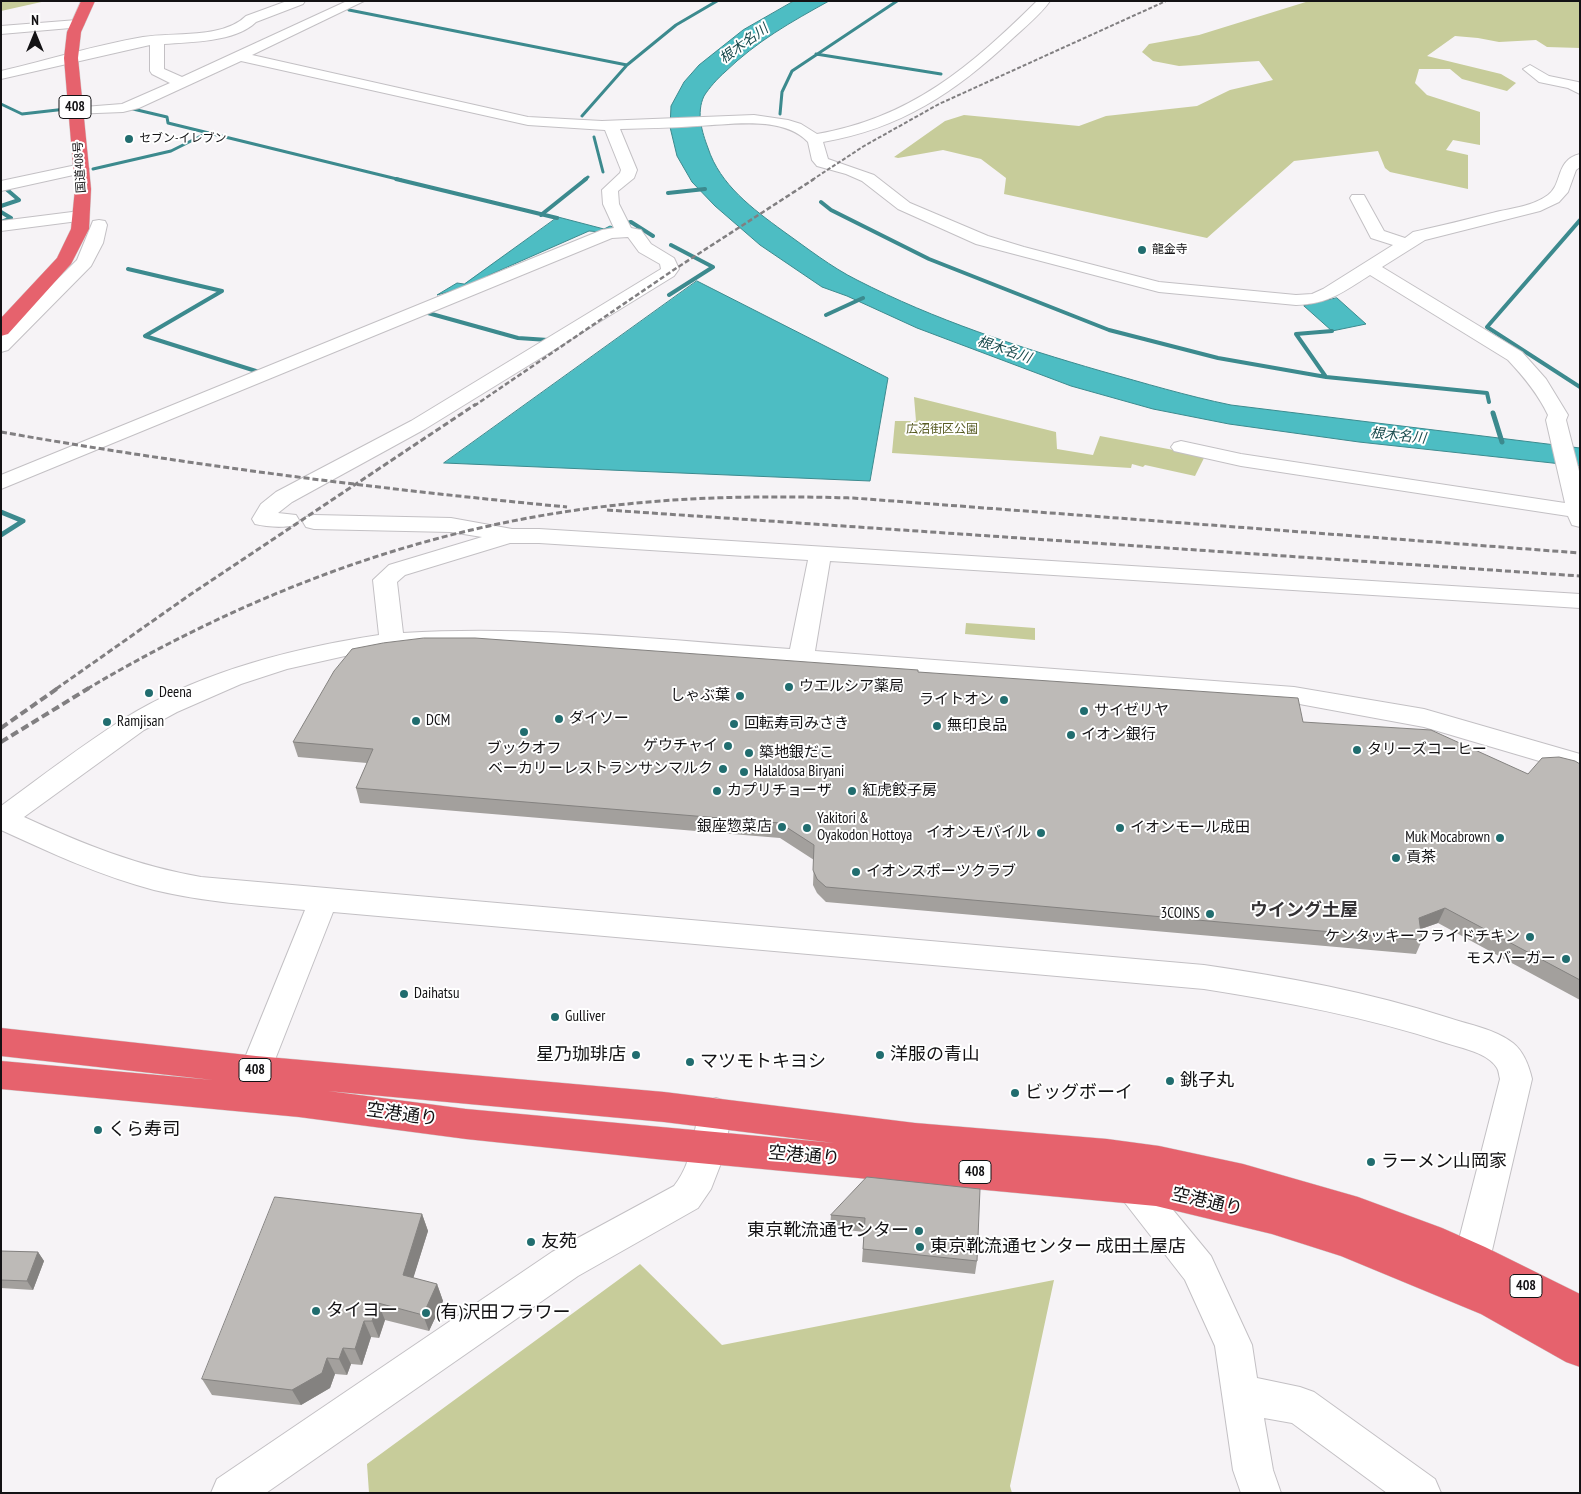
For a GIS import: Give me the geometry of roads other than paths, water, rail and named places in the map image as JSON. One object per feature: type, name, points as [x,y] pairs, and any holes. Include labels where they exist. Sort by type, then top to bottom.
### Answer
[{"type":"highway","name":"国道408号","points":[[1,330],[65,260],[80,229],[83,189],[72,58],[88,1]]},
{"type":"highway","points":[[1,308],[25,284],[39,262],[80,216]]},
{"type":"highway","name":"空港通り","points":[[1,1042],[256,1070],[716,1112],[915,1138],[1131,1173],[1156,1190],[1272,1217],[1341,1239],[1412,1266],[1494,1301],[1580,1348]]},
{"type":"highway","name":"空港通り","points":[[1,1075],[299,1102],[466,1124],[1011,1175],[1131,1173],[1186,1167],[1298,1196],[1358,1214],[1429,1240],[1472,1259],[1580,1314]]},
{"type":"street","points":[[1,75],[150,41],[228,32],[246,24],[251,19],[299,1]]},
{"type":"street","points":[[76,111],[123,108],[358,1]]},
{"type":"street","points":[[238,56],[528,121],[566,125],[736,121],[778,123],[796,128],[815,141],[869,128],[946,88],[978,64],[1044,1]]},
{"type":"street","points":[[246,24],[289,32]]},
{"type":"street","points":[[1,30],[80,29]]},
{"type":"street","points":[[108,34],[150,41]]},
{"type":"street","points":[[150,41],[158,72],[180,82]]},
{"type":"street","points":[[1530,69],[1544,79],[1573,85],[1580,90]]},
{"type":"street","points":[[288,520],[263,519],[269,509],[284,497],[418,425],[554,343],[670,269],[668,262],[647,251],[638,243],[635,234],[622,226],[611,204],[610,190],[628,175],[629,170],[612,125]]},
{"type":"street","points":[[815,141],[808,156],[809,163],[821,170],[850,177],[864,186],[892,197],[904,206],[982,240],[1159,287],[1306,300],[1329,293],[1371,268],[1404,243],[1419,236],[1534,208],[1553,199],[1573,178],[1569,168],[1580,158]]},
{"type":"street","points":[[1,186],[81,169]]},
{"type":"street","points":[[1358,198],[1377,234],[1404,243]]},
{"type":"street","points":[[1,226],[80,216]]},
{"type":"street","points":[[1,346],[85,262],[94,244],[99,226]]},
{"type":"street","points":[[1,483],[608,234],[622,226]]},
{"type":"street","points":[[1181,447],[1241,460],[1577,510],[1556,420],[1558,414],[1548,392],[1515,356],[1371,268]]},
{"type":"street","points":[[314,522],[451,526],[499,532],[509,536]]},
{"type":"street","points":[[392,641],[386,580],[396,570],[509,536],[650,542],[820,555],[1580,601]]},
{"type":"street","points":[[801,658],[820,555]]},
{"type":"street","points":[[1472,1259],[1516,1079],[1514,1067],[1508,1058],[1494,1047],[1430,1024],[1300,992],[1204,977],[236,892],[165,881],[130,872],[88,857],[2,820],[81,761],[135,724],[168,706],[232,678],[282,662],[345,648],[392,641],[462,637],[512,638],[801,658],[1294,695],[1424,718],[1580,764]]},
{"type":"street","points":[[256,1070],[323,900]]},
{"type":"street","points":[[231,1493],[565,1264],[686,1197],[695,1187],[704,1170],[716,1112]]},
{"type":"street","points":[[1131,1173],[1198,1268],[1233,1345],[1253,1470],[1261,1493]]},
{"type":"street","points":[[1242,1394],[1300,1406],[1420,1493]]},
{"type":"water","name":"根木名川","points":[[794,1],[829,1],[762,41],[722,74],[704,96],[700,109],[702,129],[713,161],[729,185],[749,205],[772,223],[838,269],[916,308],[977,332],[1070,362],[1182,393],[1231,405],[1580,448],[1580,466],[1359,442],[1229,424],[1153,409],[1071,386],[917,328],[847,296],[822,287],[760,245],[715,206],[692,182],[677,156],[670,127],[671,106],[684,82],[699,65],[743,30]]},
{"type":"water","points":[[558,217],[604,229],[610,226],[615,228],[602,232],[589,231],[487,276],[487,281],[437,295],[457,283],[464,284]]},
{"type":"water","points":[[697,281],[888,378],[870,481],[444,463]]},
{"type":"water","points":[[1337,298],[1366,324],[1332,331],[1304,306]]},
{"type":"waterway","points":[[627,65],[676,25],[717,1]]},
{"type":"waterway","points":[[817,54],[897,1]]},
{"type":"waterway","points":[[349,10],[627,65]]},
{"type":"waterway","points":[[780,114],[782,92],[792,71],[817,54]]},
{"type":"waterway","points":[[817,54],[941,74]]},
{"type":"waterway","points":[[582,116],[627,65]]},
{"type":"waterway","points":[[1,104],[22,114],[66,109]]},
{"type":"waterway","points":[[133,109],[167,117],[168,123],[401,180]]},
{"type":"waterway","points":[[93,169],[171,151],[207,133]]},
{"type":"waterway","points":[[594,137],[603,172]]},
{"type":"waterway","points":[[584,180],[588,177]]},
{"type":"waterway","points":[[396,179],[542,214]]},
{"type":"waterway","points":[[542,214],[586,179]]},
{"type":"waterway","points":[[1,206],[19,200],[5,188],[9,187]]},
{"type":"waterway","points":[[668,193],[705,189]]},
{"type":"waterway","points":[[821,202],[831,210],[929,259],[1109,330],[1218,358],[1326,377]]},
{"type":"waterway","points":[[1,212],[11,218],[1,222]]},
{"type":"waterway","points":[[542,214],[557,218]]},
{"type":"waterway","points":[[1580,220],[1487,327],[1580,387]]},
{"type":"waterway","points":[[622,224],[631,222],[653,236]]},
{"type":"waterway","points":[[669,295],[713,267],[671,245]]},
{"type":"waterway","points":[[128,269],[222,291],[145,336],[259,372]]},
{"type":"waterway","points":[[826,315],[863,298]]},
{"type":"waterway","points":[[428,313],[518,338],[548,340]]},
{"type":"waterway","points":[[1326,377],[1296,334],[1332,331]]},
{"type":"waterway","points":[[1326,377],[1487,393],[1489,402]]},
{"type":"waterway","points":[[1493,413],[1502,442]]},
{"type":"waterway","points":[[1,512],[23,521],[1,535]]},
{"type":"railway","points":[[812,180],[864,146],[939,104],[1166,1]]},
{"type":"railway","points":[[474,406],[675,269],[814,179]]},
{"type":"railway","points":[[356,484],[476,404]]},
{"type":"railway","points":[[1,432],[142,455],[356,484]]},
{"type":"railway","points":[[56,689],[191,594],[356,484]]},
{"type":"railway","points":[[356,484],[567,507]]},
{"type":"railway","points":[[87,689],[150,653],[215,621],[280,592],[347,566],[415,545],[484,527],[555,513],[655,501],[740,497],[853,498],[1580,553]]},
{"type":"railway","points":[[607,510],[1580,576]]},
{"type":"railway","points":[[1,728],[58,688]]},
{"type":"railway","points":[[1,742],[89,688]]},
{"type":"place","name":"セブン-イレブン","points":[[129,139]]},
{"type":"place","name":"龍金寺","points":[[1142,250]]},
{"type":"place","name":"ウエルシア薬局","points":[[789,687]]},
{"type":"place","name":"Deena","points":[[149,693]]},
{"type":"place","name":"しゃぶ葉","points":[[740,696]]},
{"type":"place","name":"ライトオン","points":[[1004,700]]},
{"type":"place","name":"サイゼリヤ","points":[[1084,711]]},
{"type":"place","name":"ダイソー","points":[[559,719]]},
{"type":"place","name":"DCM","points":[[416,721]]},
{"type":"place","name":"Ramjisan","points":[[107,722]]},
{"type":"place","name":"回転寿司みさき","points":[[734,724]]},
{"type":"place","name":"無印良品","points":[[937,726]]},
{"type":"place","name":"ブックオフ","points":[[524,732]]},
{"type":"place","name":"イオン銀行","points":[[1071,735]]},
{"type":"place","name":"ゲウチャイ","points":[[728,746]]},
{"type":"place","name":"タリーズコーヒー","points":[[1357,750]]},
{"type":"place","name":"築地銀だこ","points":[[749,753]]},
{"type":"place","name":"ベーカリーレストランサンマルク","points":[[723,769]]},
{"type":"place","name":"Halaldosa Biryani","points":[[744,772]]},
{"type":"place","name":"カプリチョーザ","points":[[717,791]]},
{"type":"place","name":"紅虎餃子房","points":[[852,791]]},
{"type":"place","name":"銀座惣菜店","points":[[782,827]]},
{"type":"place","name":"Yakitori & Oyakodon Hottoya","points":[[807,828]]},
{"type":"place","name":"イオンモール成田","points":[[1120,828]]},
{"type":"place","name":"イオンモバイル","points":[[1041,833]]},
{"type":"place","name":"Muk Mocabrown","points":[[1500,838]]},
{"type":"place","name":"貢茶","points":[[1396,858]]},
{"type":"place","name":"イオンスポーツクラブ","points":[[856,872]]},
{"type":"place","name":"3COINS","points":[[1210,914]]},
{"type":"place","name":"ケンタッキーフライドチキン","points":[[1530,937]]},
{"type":"place","name":"モスバーガー","points":[[1566,959]]},
{"type":"place","name":"Daihatsu","points":[[404,994]]},
{"type":"place","name":"Gulliver","points":[[555,1017]]},
{"type":"place","name":"星乃珈琲店","points":[[636,1055]]},
{"type":"place","name":"洋服の青山","points":[[880,1055]]},
{"type":"place","name":"マツモトキヨシ","points":[[690,1062]]},
{"type":"place","name":"銚子丸","points":[[1170,1081]]},
{"type":"place","name":"ビッグボーイ","points":[[1015,1093]]},
{"type":"place","name":"くら寿司","points":[[98,1130]]},
{"type":"place","name":"ラーメン山岡家","points":[[1371,1162]]},
{"type":"place","name":"東京靴流通センター","points":[[919,1231]]},
{"type":"place","name":"友苑","points":[[531,1242]]},
{"type":"place","name":"東京靴流通センター 成田土屋店","points":[[920,1247]]},
{"type":"place","name":"タイヨー","points":[[316,1311]]},
{"type":"place","name":"(有)沢田フラワー","points":[[426,1313]]},
{"type":"district","name":"ウイング土屋","points":[[1304,911]]},
{"type":"park label","name":"広沼街区公園","points":[[942,430]]}]
